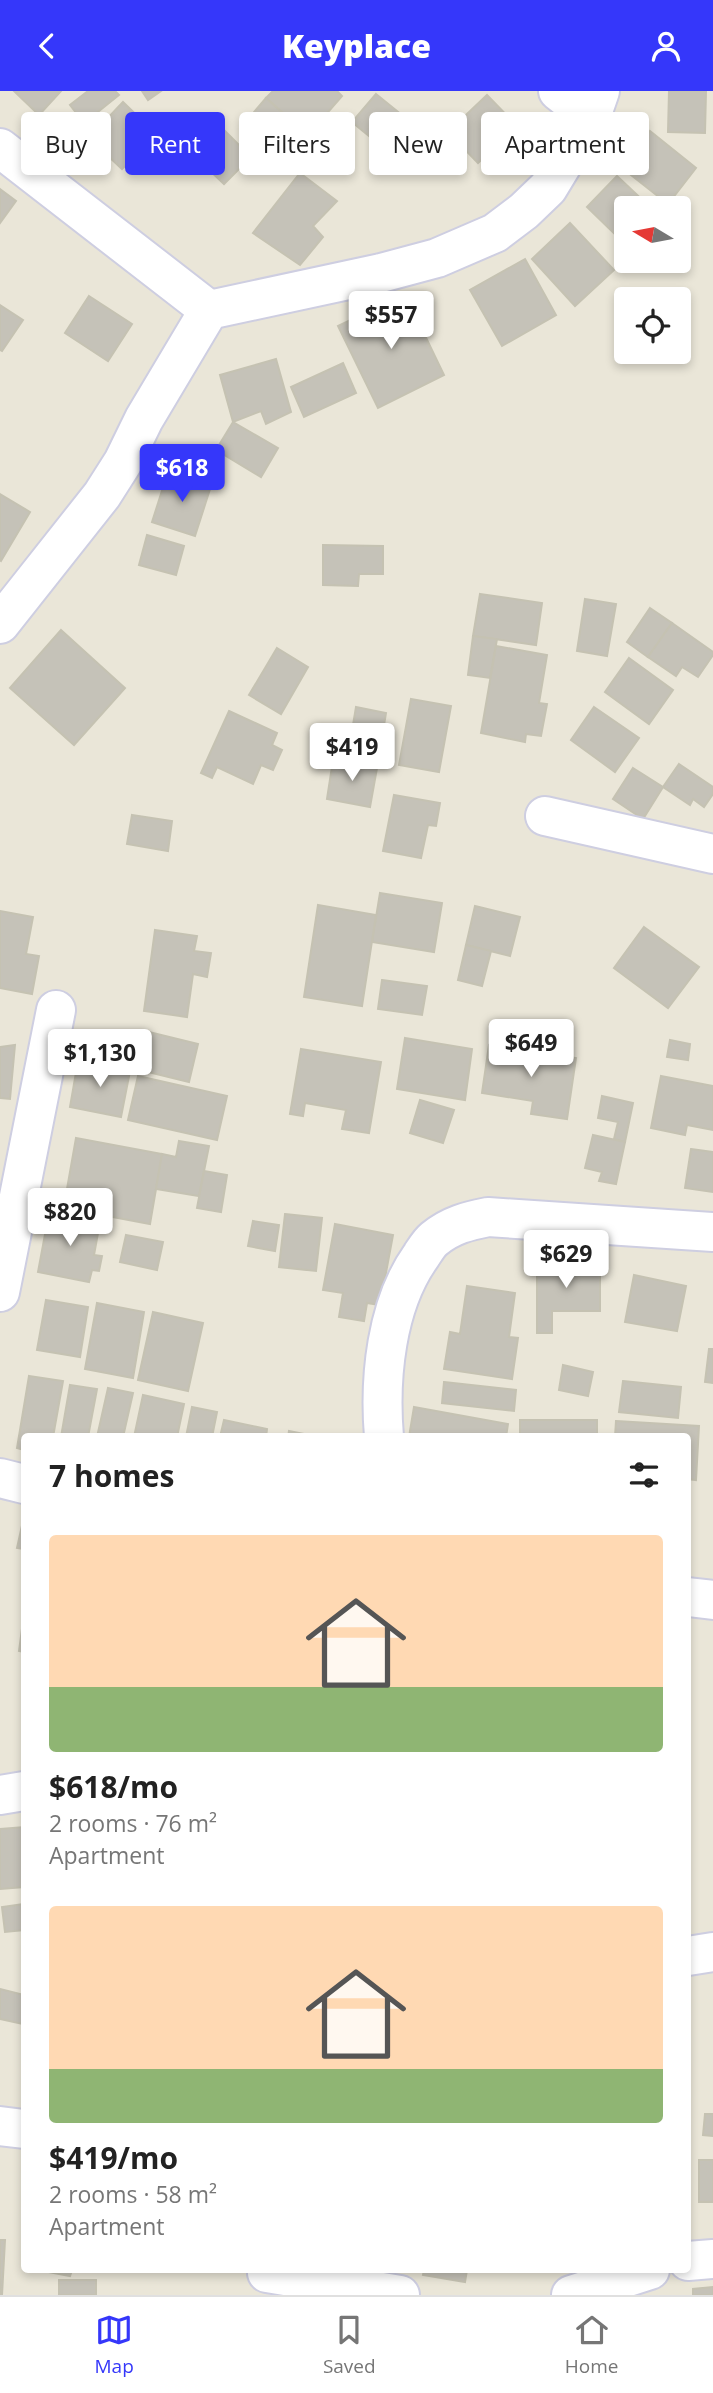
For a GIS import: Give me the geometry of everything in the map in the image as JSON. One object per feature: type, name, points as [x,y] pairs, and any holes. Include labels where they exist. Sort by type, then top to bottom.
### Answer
[{"type":"street","points":[[2,620],[109,484],[209,310],[381,273],[437,258],[495,233],[548,188],[595,104],[558,91]]},
{"type":"street","points":[[0,148],[209,310]]},
{"type":"street","points":[[545,815],[713,854]]},
{"type":"street","points":[[0,1291],[56,1010]]},
{"type":"street","points":[[384,1433],[382,1413],[386,1359],[391,1321],[400,1295],[411,1270],[432,1240],[459,1223],[488,1217],[713,1232]]},
{"type":"street","points":[[0,1478],[21,1483]]},
{"type":"street","points":[[691,1597],[713,1600]]},
{"type":"street","points":[[0,1795],[21,1792]]},
{"type":"street","points":[[691,1956],[713,1952]]},
{"type":"street","points":[[0,2126],[21,2129]]},
{"type":"street","points":[[691,2261],[713,2259]]},
{"type":"street","points":[[571,2295],[641,2273]]},
{"type":"street","points":[[265,2279],[400,2295]]},
{"type":"building","points":[[14,91],[61,91],[42,112],[36,112]]},
{"type":"building","points":[[88,91],[115,91],[119,95],[98,112],[75,112],[70,105]]},
{"type":"building","points":[[142,91],[161,91],[148,100]]},
{"type":"building","points":[[273,91],[337,91],[342,96],[328,112],[282,112],[266,98]]},
{"type":"building","points":[[669,91],[706,91],[705,133],[668,132]]},
{"type":"building","points":[[376,94],[398,112],[369,112],[369,136],[355,124],[355,118]]},
{"type":"building","points":[[487,95],[503,112],[481,112],[481,160],[478,163],[467,152],[467,114]]},
{"type":"building","points":[[266,98],[282,112],[254,112]]},
{"type":"building","points":[[123,102],[133,112],[125,112],[125,166],[122,169],[111,159],[111,115]]},
{"type":"building","points":[[225,131],[239,145],[239,169],[224,184],[215,175],[225,175]]},
{"type":"building","points":[[649,132],[696,168],[674,196],[658,196],[631,175],[649,175]]},
{"type":"building","points":[[298,175],[303,175],[337,201],[313,226],[323,237],[300,265],[253,233]]},
{"type":"building","points":[[617,176],[638,196],[614,196],[614,233],[587,207]]},
{"type":"building","points":[[0,189],[16,201],[0,223]]},
{"type":"building","points":[[570,223],[614,270],[575,306],[532,259]]},
{"type":"building","points":[[525,259],[556,315],[502,346],[470,290]]},
{"type":"building","points":[[405,294],[444,375],[378,408],[338,326]]},
{"type":"building","points":[[89,296],[132,324],[108,361],[65,333]]},
{"type":"building","points":[[0,305],[23,320],[2,351],[0,350]]},
{"type":"building","points":[[276,359],[291,412],[266,424],[261,411],[233,422],[220,375]]},
{"type":"building","points":[[343,363],[356,393],[304,417],[291,387]]},
{"type":"building","points":[[233,422],[278,448],[261,477],[216,450]]},
{"type":"building","points":[[168,472],[211,486],[195,536],[152,522]]},
{"type":"building","points":[[0,494],[30,512],[1,561],[0,560]]},
{"type":"building","points":[[147,535],[184,546],[176,575],[139,565]]},
{"type":"building","points":[[323,545],[383,546],[383,574],[359,574],[358,586],[323,585]]},
{"type":"building","points":[[480,594],[542,603],[536,645],[473,636]]},
{"type":"building","points":[[585,599],[616,604],[607,656],[577,651]]},
{"type":"building","points":[[650,608],[672,623],[648,657],[627,642]]},
{"type":"building","points":[[672,623],[713,652],[698,677],[682,667],[676,676],[648,657]]},
{"type":"building","points":[[61,630],[125,688],[74,745],[10,688]]},
{"type":"building","points":[[473,636],[497,639],[490,678],[468,675]]},
{"type":"building","points":[[496,646],[547,655],[539,703],[547,704],[541,736],[526,734],[525,742],[481,733]]},
{"type":"building","points":[[277,648],[308,667],[281,714],[249,695]]},
{"type":"building","points":[[629,658],[673,690],[649,724],[605,692]]},
{"type":"building","points":[[411,699],[451,706],[439,772],[399,765]]},
{"type":"building","points":[[356,707],[386,713],[380,749],[350,743]]},
{"type":"building","points":[[594,707],[639,738],[615,772],[571,740]]},
{"type":"building","points":[[229,711],[277,733],[272,745],[282,750],[273,770],[261,765],[253,784],[217,767],[212,778],[201,773]]},
{"type":"building","points":[[333,760],[377,768],[370,807],[327,799]]},
{"type":"building","points":[[679,764],[713,787],[713,794],[704,807],[693,799],[690,805],[663,787]]},
{"type":"building","points":[[633,768],[663,787],[643,819],[613,799]]},
{"type":"building","points":[[394,795],[440,803],[436,826],[428,825],[421,858],[383,851]]},
{"type":"building","points":[[132,815],[172,821],[168,851],[127,844]]},
{"type":"building","points":[[380,893],[442,903],[434,952],[372,942]]},
{"type":"building","points":[[318,905],[376,915],[362,1006],[304,997]]},
{"type":"building","points":[[475,906],[520,917],[510,956],[466,945]]},
{"type":"building","points":[[0,911],[33,917],[26,954],[39,956],[32,994],[0,988]]},
{"type":"building","points":[[644,927],[699,967],[668,1008],[614,968]]},
{"type":"building","points":[[155,930],[197,936],[194,951],[211,953],[207,977],[193,974],[187,1017],[144,1011]]},
{"type":"building","points":[[466,945],[491,951],[482,986],[458,980]]},
{"type":"building","points":[[382,980],[427,986],[422,1015],[378,1009]]},
{"type":"building","points":[[149,1032],[198,1044],[189,1082],[140,1070]]},
{"type":"building","points":[[405,1038],[472,1049],[465,1100],[397,1089]]},
{"type":"building","points":[[670,1040],[690,1044],[688,1060],[667,1057]]},
{"type":"building","points":[[15,1045],[10,1099],[0,1098],[0,1047]]},
{"type":"building","points":[[489,1045],[576,1058],[567,1119],[531,1114],[533,1101],[482,1093]]},
{"type":"building","points":[[301,1049],[381,1062],[369,1133],[342,1129],[346,1110],[305,1103],[303,1116],[290,1114]]},
{"type":"building","points":[[78,1061],[130,1071],[121,1117],[70,1107]]},
{"type":"building","points":[[138,1076],[227,1096],[217,1140],[128,1120]]},
{"type":"building","points":[[661,1076],[713,1086],[713,1130],[687,1125],[685,1135],[651,1128]]},
{"type":"building","points":[[602,1096],[633,1103],[625,1142],[614,1139],[618,1122],[598,1118]]},
{"type":"building","points":[[420,1100],[454,1110],[443,1143],[410,1133]]},
{"type":"building","points":[[593,1135],[625,1142],[616,1184],[599,1181],[602,1172],[585,1168]]},
{"type":"building","points":[[76,1138],[162,1154],[150,1224],[107,1216],[110,1197],[67,1189]]},
{"type":"building","points":[[179,1141],[209,1146],[199,1196],[156,1189],[162,1154],[176,1157]]},
{"type":"building","points":[[691,1149],[713,1152],[713,1192],[685,1188]]},
{"type":"building","points":[[204,1171],[227,1175],[221,1212],[197,1208]]},
{"type":"building","points":[[49,1213],[100,1222],[94,1255],[102,1256],[99,1271],[92,1270],[89,1282],[38,1272]]},
{"type":"building","points":[[285,1214],[322,1218],[316,1271],[279,1267]]},
{"type":"building","points":[[253,1221],[279,1225],[275,1251],[248,1246]]},
{"type":"building","points":[[335,1224],[393,1235],[380,1305],[367,1303],[364,1321],[339,1317],[343,1293],[323,1290]]},
{"type":"building","points":[[126,1235],[163,1242],[157,1270],[120,1262]]},
{"type":"building","points":[[600,1261],[600,1311],[552,1311],[552,1333],[537,1333],[537,1262]]},
{"type":"building","points":[[634,1275],[686,1286],[677,1331],[625,1322]]},
{"type":"building","points":[[467,1286],[515,1293],[509,1337],[518,1338],[512,1379],[444,1369],[450,1332],[460,1334]]},
{"type":"building","points":[[46,1300],[88,1307],[80,1357],[37,1350]]},
{"type":"building","points":[[97,1303],[144,1312],[133,1378],[85,1369]]},
{"type":"building","points":[[153,1312],[203,1323],[188,1391],[138,1380]]},
{"type":"building","points":[[709,1349],[713,1349],[713,1383],[705,1382]]},
{"type":"building","points":[[563,1365],[593,1372],[588,1396],[559,1390]]},
{"type":"building","points":[[29,1376],[63,1381],[54,1433],[21,1433],[21,1449],[17,1448]]},
{"type":"building","points":[[623,1381],[681,1387],[678,1418],[619,1412]]},
{"type":"building","points":[[444,1382],[516,1390],[514,1411],[442,1403]]},
{"type":"building","points":[[70,1385],[97,1389],[89,1433],[62,1433]]},
{"type":"building","points":[[108,1388],[133,1393],[124,1433],[98,1433]]},
{"type":"building","points":[[143,1395],[184,1404],[178,1433],[135,1433]]},
{"type":"building","points":[[192,1407],[217,1412],[213,1433],[187,1433]]},
{"type":"building","points":[[414,1407],[508,1424],[507,1433],[410,1433]]},
{"type":"building","points":[[224,1420],[267,1429],[266,1433],[221,1433]]},
{"type":"building","points":[[520,1420],[597,1420],[597,1433],[520,1433]]},
{"type":"building","points":[[616,1421],[699,1426],[696,1480],[691,1479],[691,1433],[615,1433]]},
{"type":"building","points":[[21,1530],[21,1549],[17,1548]]},
{"type":"building","points":[[21,1827],[21,1887],[0,1889],[0,1829]]},
{"type":"building","points":[[21,1904],[21,1930],[5,1932],[2,1907]]},
{"type":"building","points":[[0,1989],[21,1994],[21,2024],[0,2019]]},
{"type":"building","points":[[705,2114],[713,2114],[713,2136],[703,2135]]},
{"type":"building","points":[[699,2160],[713,2160],[713,2202],[699,2202]]},
{"type":"building","points":[[0,2240],[5,2240],[2,2295],[0,2295]]},
{"type":"building","points":[[423,2273],[466,2273],[465,2282]]},
{"type":"building","points":[[59,2280],[96,2280],[96,2295],[59,2295]]},
{"type":"building","points":[[713,2287],[713,2295],[693,2295],[693,2289]]}]
